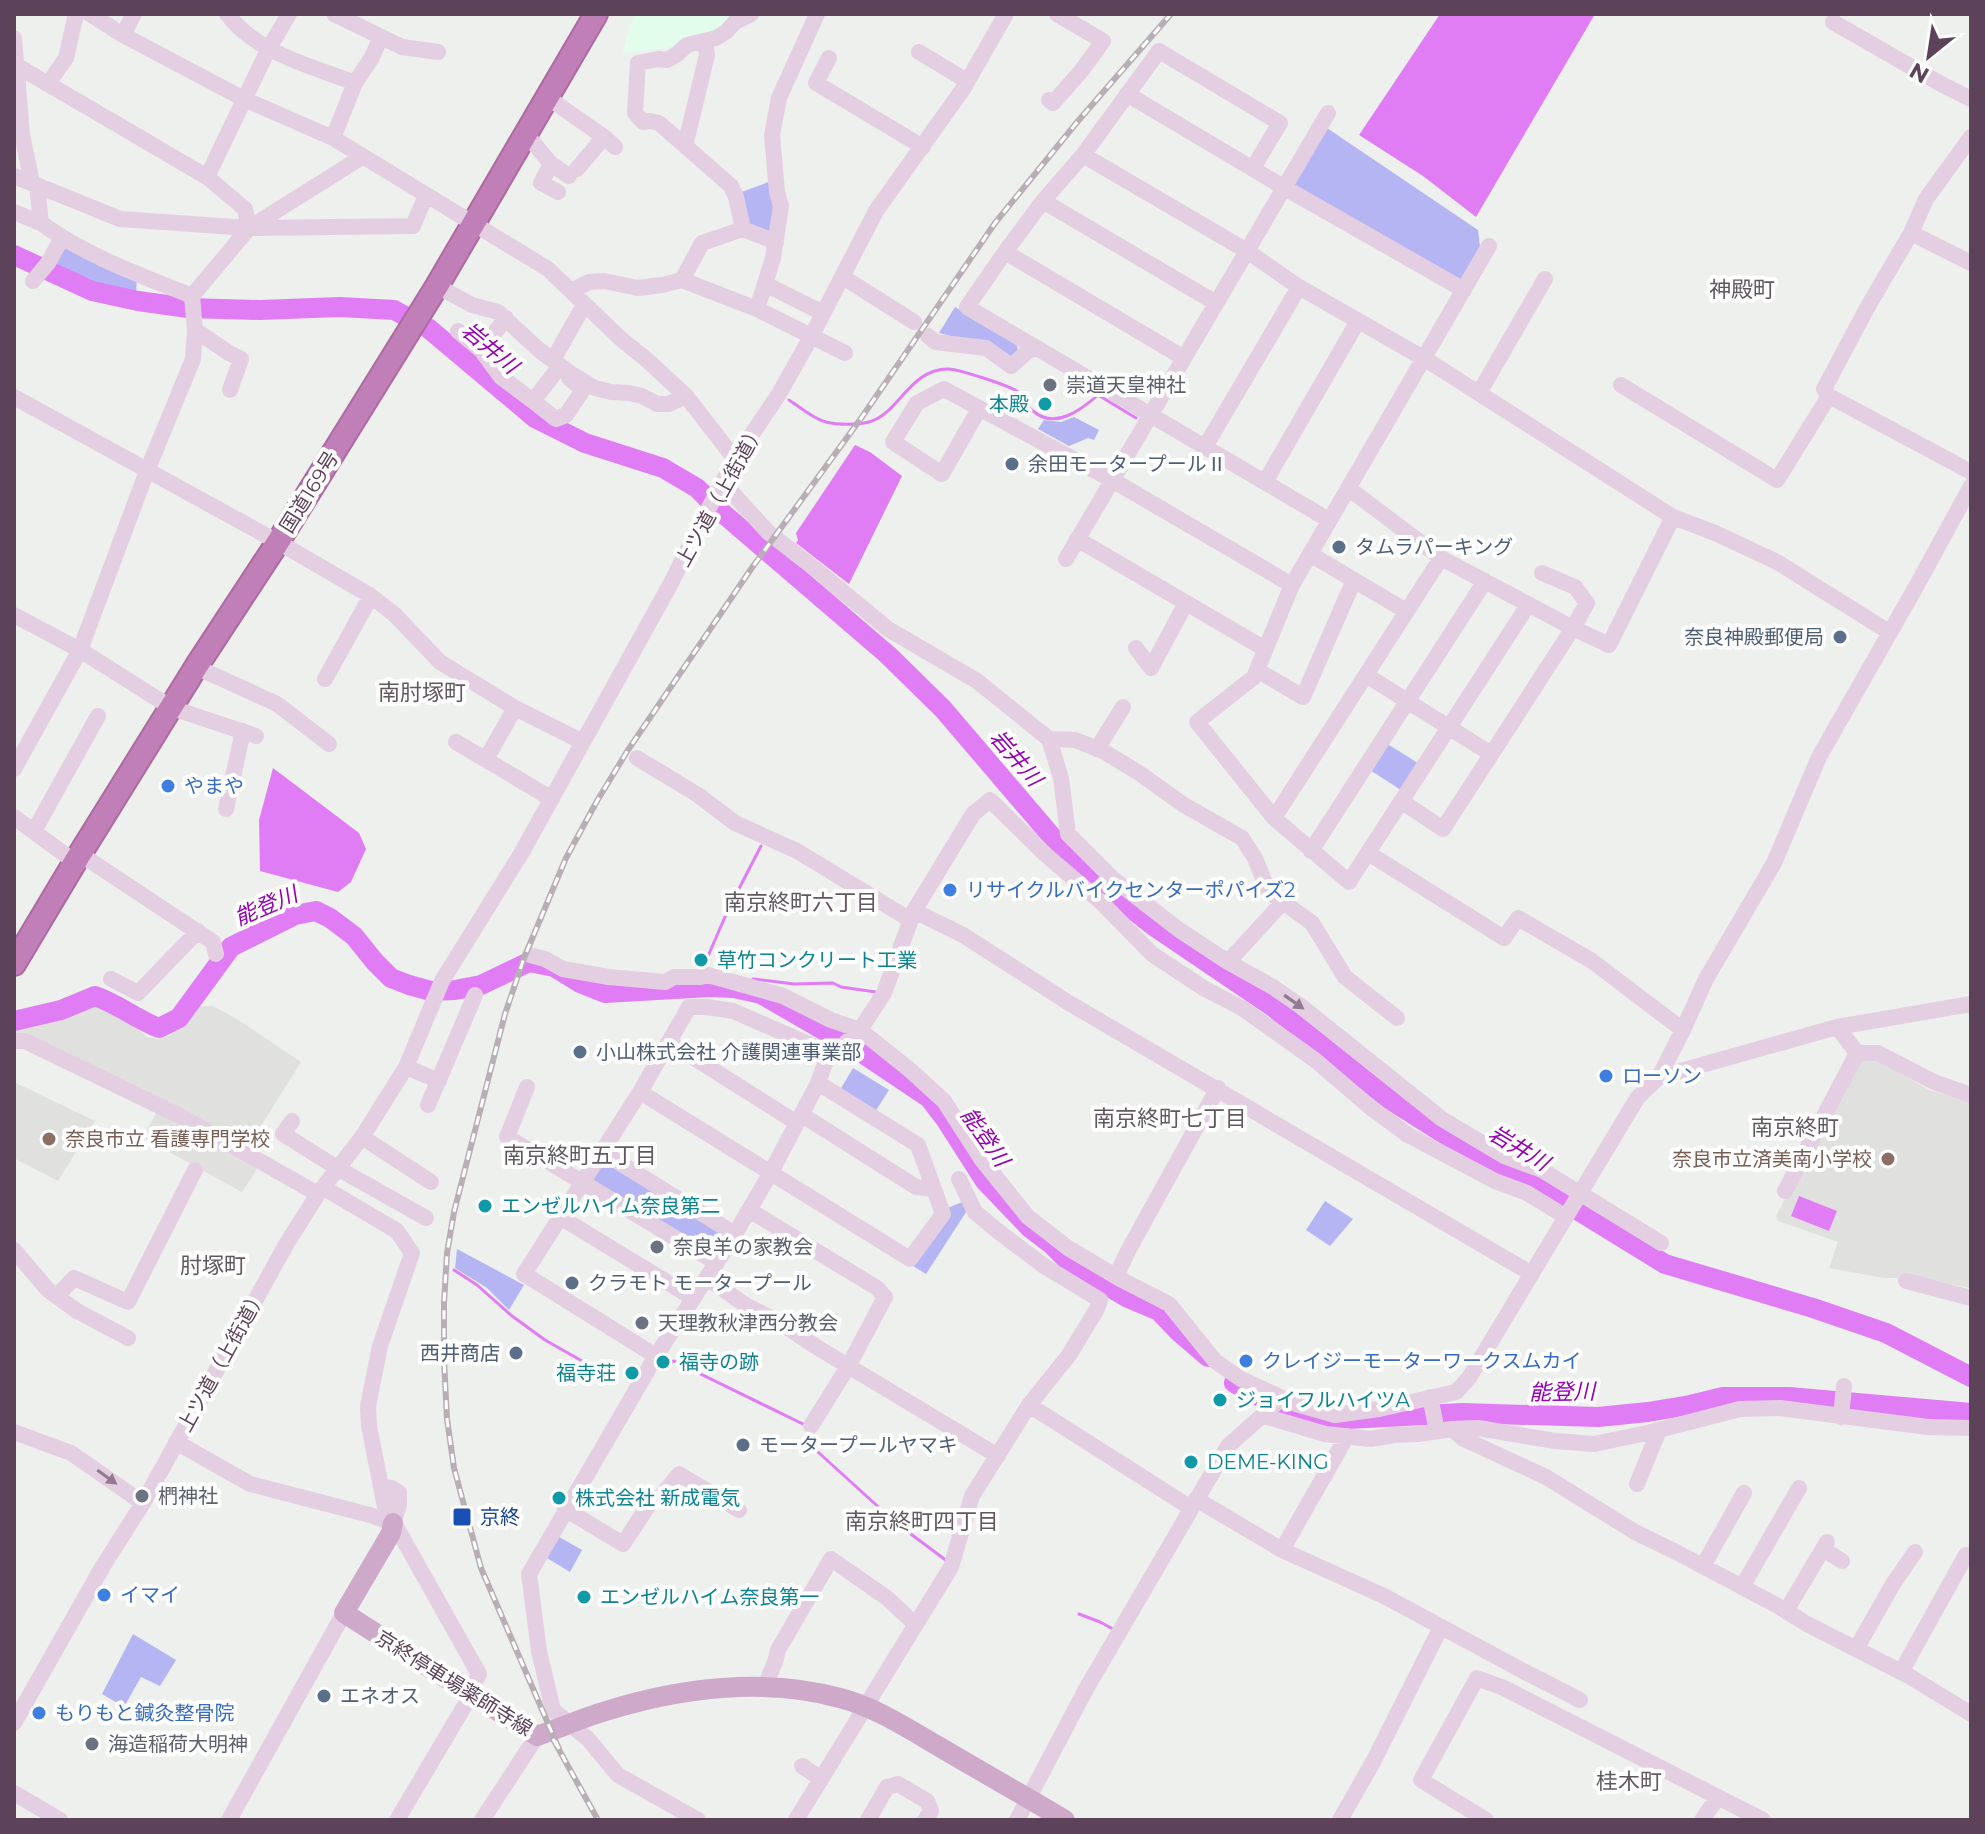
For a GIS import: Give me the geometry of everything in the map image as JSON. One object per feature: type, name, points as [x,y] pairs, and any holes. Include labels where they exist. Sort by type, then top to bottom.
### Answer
[{"type":"highway","name":"国道169号","points":[[14,964],[196,667],[278,542],[437,286],[596,14]]},
{"type":"main road","points":[[344,1613],[391,1533],[393,1523]]},
{"type":"main road","name":"京終停車場薬師寺線","points":[[344,1613],[537,1736],[609,1710],[722,1687],[765,1686],[803,1690],[841,1698],[887,1716],[1065,1820]]},
{"type":"street","points":[[48,84],[66,58],[76,14]]},
{"type":"street","points":[[90,14],[123,35],[244,99],[333,138],[548,269],[686,396],[735,459]]},
{"type":"street","points":[[123,35],[134,14]]},
{"type":"street","points":[[227,14],[238,28],[268,50],[355,83]]},
{"type":"street","points":[[207,177],[268,50],[289,14]]},
{"type":"street","points":[[334,14],[402,47],[438,52]]},
{"type":"street","points":[[743,229],[731,186],[659,123],[643,122],[635,113],[638,63],[667,60],[687,45],[726,32],[735,22],[751,14]]},
{"type":"street","points":[[757,309],[773,258],[781,206],[772,135],[779,98],[817,14]]},
{"type":"street","name":"上ツ道（上街道）","points":[[14,1723],[103,1566],[143,1503],[287,1243],[362,1137],[406,1067],[437,991],[552,799],[670,585],[735,459],[779,394],[876,211],[967,81],[1006,14]]},
{"type":"street","points":[[1049,100],[1053,103],[1103,41],[1057,14]]},
{"type":"street","points":[[1833,22],[1971,99]]},
{"type":"street","points":[[333,138],[355,83],[381,37]]},
{"type":"street","points":[[14,38],[18,134],[34,184],[41,223]]},
{"type":"street","points":[[685,146],[707,55],[705,41]]},
{"type":"street","points":[[1253,168],[1280,123],[1159,51],[1083,155],[1043,201],[967,307],[1329,520]]},
{"type":"street","points":[[919,52],[967,81]]},
{"type":"street","points":[[829,58],[816,83],[923,147]]},
{"type":"street","points":[[15,65],[207,177],[245,209],[249,228]]},
{"type":"street","points":[[1127,94],[1464,290]]},
{"type":"street","points":[[526,134],[551,164],[573,172],[610,142],[547,97]]},
{"type":"street","points":[[1066,559],[1328,113]]},
{"type":"street","points":[[1971,137],[1926,199],[1911,233],[1824,389],[1829,396],[1971,472]]},
{"type":"street","points":[[1083,155],[1247,251],[1299,287],[1425,359],[1673,517],[1777,562],[1889,632]]},
{"type":"street","points":[[14,769],[80,650],[193,359],[193,299],[249,228],[362,157]]},
{"type":"street","points":[[551,164],[541,183],[558,192]]},
{"type":"street","points":[[14,176],[120,219],[249,228],[413,226],[426,195]]},
{"type":"street","points":[[1043,201],[1216,303]]},
{"type":"street","points":[[14,212],[41,223],[62,238],[125,269],[193,299]]},
{"type":"street","points":[[682,280],[702,243],[743,229],[776,242]]},
{"type":"street","points":[[1911,233],[1971,263]]},
{"type":"street","points":[[33,281],[62,238]]},
{"type":"street","points":[[1489,246],[1292,585],[1254,677],[1197,722],[1274,818],[1349,882],[1528,605]]},
{"type":"street","points":[[1005,252],[1184,358]]},
{"type":"street","points":[[843,277],[914,322]]},
{"type":"street","points":[[1479,393],[1545,279]]},
{"type":"street","points":[[571,291],[589,282],[604,281],[638,288],[682,280],[757,309],[845,353]]},
{"type":"street","points":[[765,284],[823,313]]},
{"type":"street","points":[[437,286],[472,305],[498,312],[539,350],[595,388],[642,396],[657,404],[669,404],[686,396]]},
{"type":"street","points":[[1205,447],[1299,287]]},
{"type":"street","points":[[533,401],[561,366],[584,305]]},
{"type":"street","points":[[481,350],[506,318]]},
{"type":"street","points":[[1265,482],[1358,321]]},
{"type":"street","points":[[195,327],[241,359],[230,390]]},
{"type":"street","points":[[458,331],[481,350],[501,377],[556,419],[566,415],[583,390],[561,366]]},
{"type":"street","points":[[928,336],[935,342],[986,348],[1011,366],[1033,347]]},
{"type":"street","points":[[1621,385],[1777,480],[1829,396]]},
{"type":"street","points":[[979,409],[942,474],[893,442],[917,403],[944,389],[1112,480],[1292,585]]},
{"type":"street","points":[[14,397],[371,596],[395,615],[440,662],[515,708],[583,742]]},
{"type":"street","points":[[723,483],[769,533],[888,629],[977,681],[1049,739],[1061,778],[1066,836],[1112,878],[1178,929],[1302,1007],[1452,1125],[1504,1156],[1542,1170],[1661,1243]]},
{"type":"street","points":[[1017,1820],[1086,1689],[1228,1446],[1274,1407],[1296,1404],[1335,1415],[1379,1409],[1456,1392],[1469,1378],[1638,1097],[1659,1077],[1706,979],[1774,863],[1819,757],[1971,486]]},
{"type":"street","points":[[1348,488],[1441,558],[1609,645],[1673,517]]},
{"type":"street","points":[[1077,539],[1265,649]]},
{"type":"street","points":[[1310,554],[1406,611]]},
{"type":"street","points":[[1274,818],[1441,558]]},
{"type":"street","points":[[1401,801],[1443,829],[1573,628],[1587,603],[1575,587],[1542,573]]},
{"type":"street","points":[[1257,670],[1303,697],[1354,580]]},
{"type":"street","points":[[1311,851],[1485,581]]},
{"type":"street","points":[[325,679],[371,596]]},
{"type":"street","points":[[1136,648],[1151,668],[1186,603]]},
{"type":"street","points":[[14,615],[80,650],[172,708],[250,733],[226,809]]},
{"type":"street","points":[[196,667],[277,704],[329,744]]},
{"type":"street","points":[[1366,675],[1491,754]]},
{"type":"street","points":[[1097,749],[1123,707]]},
{"type":"street","points":[[486,759],[515,708]]},
{"type":"street","points":[[34,831],[98,716]]},
{"type":"street","points":[[1049,739],[1075,740],[1097,749],[1242,838],[1255,858],[1268,891],[1312,923],[1345,977],[1397,1018]]},
{"type":"street","points":[[456,742],[552,799]]},
{"type":"street","points":[[637,758],[698,795],[735,823],[797,851],[912,915],[963,935],[1069,1003],[1532,1274]]},
{"type":"street","points":[[698,1820],[618,1775],[588,1739],[553,1710],[539,1651],[529,1574],[656,1356],[770,1174],[830,1058],[858,1033],[884,993],[912,915],[973,814],[990,800],[1101,902],[1152,954],[1205,989],[1242,1008],[1315,1060],[1408,1135],[1495,1181],[1527,1193],[1566,1216]]},
{"type":"street","points":[[14,817],[198,931],[213,942],[216,954]]},
{"type":"street","points":[[1047,853],[1066,836]]},
{"type":"street","points":[[1368,853],[1504,938],[1518,918],[1592,961],[1683,1030]]},
{"type":"street","points":[[1228,962],[1283,902]]},
{"type":"street","points":[[111,979],[138,993],[198,931]]},
{"type":"street","points":[[530,955],[563,969],[609,977],[665,982],[674,977],[708,975],[783,996],[858,1033],[910,1070],[944,1101],[982,1160],[1028,1217],[1068,1248],[1169,1304],[1225,1369],[1265,1391],[1274,1407],[1325,1434],[1371,1439],[1442,1429],[1478,1428],[1594,1444],[1740,1409],[1780,1408],[1928,1427],[1971,1428]]},
{"type":"street","points":[[428,1105],[475,995]]},
{"type":"street","points":[[1659,1077],[1837,1027],[1971,1004]]},
{"type":"street","points":[[656,1356],[524,1274],[640,1092],[689,1007],[733,1011],[811,1045],[830,1058]]},
{"type":"street","points":[[1837,1027],[1857,1053]]},
{"type":"street","points":[[14,1041],[25,1041],[178,1115],[397,1231],[412,1253],[380,1346],[368,1406],[369,1426],[385,1507],[479,1674],[461,1715],[397,1820]]},
{"type":"street","points":[[669,1042],[916,1187],[934,1189]]},
{"type":"street","points":[[1857,1053],[1878,1053],[1934,1082],[1971,1095]]},
{"type":"street","points":[[1785,1191],[1857,1053]]},
{"type":"street","points":[[406,1067],[439,1081]]},
{"type":"street","points":[[640,1092],[910,1259],[943,1214],[918,1145],[818,1083]]},
{"type":"street","points":[[527,1087],[507,1137],[717,1263]]},
{"type":"street","points":[[1116,1276],[1218,1088]]},
{"type":"street","points":[[292,1121],[283,1134],[426,1218]]},
{"type":"street","points":[[362,1137],[431,1182]]},
{"type":"street","points":[[602,1152],[735,1234]]},
{"type":"street","points":[[57,1296],[74,1278],[132,1305],[195,1170]]},
{"type":"street","points":[[796,1820],[951,1567],[972,1496],[1029,1405],[1069,1355],[1100,1300],[1044,1266],[975,1212],[959,1179]]},
{"type":"street","points":[[749,1210],[877,1288],[885,1297],[849,1365],[811,1426]]},
{"type":"street","points":[[560,1217],[693,1298]]},
{"type":"street","points":[[14,1250],[48,1290],[77,1311],[128,1338]]},
{"type":"street","points":[[707,1278],[747,1306],[781,1323],[998,1456]]},
{"type":"street","points":[[1906,1281],[1971,1298]]},
{"type":"street","points":[[1841,1415],[1843,1388]]},
{"type":"street","points":[[1431,1399],[1442,1429],[1546,1477],[1620,1524],[1901,1672],[1971,1714]]},
{"type":"street","points":[[1029,1405],[1194,1504],[1282,1550],[1384,1596],[1580,1700]]},
{"type":"street","points":[[1637,1484],[1659,1430]]},
{"type":"street","points":[[14,1432],[71,1453],[143,1503]]},
{"type":"street","points":[[1282,1550],[1347,1436]]},
{"type":"street","points":[[176,1442],[250,1484],[393,1523]]},
{"type":"street","points":[[565,1509],[623,1544],[648,1506],[663,1494],[679,1474],[739,1510]]},
{"type":"street","points":[[1742,1587],[1799,1488]]},
{"type":"street","points":[[1703,1566],[1744,1493]]},
{"type":"street","points":[[1786,1611],[1825,1545],[1842,1561]]},
{"type":"street","points":[[1856,1649],[1915,1552]]},
{"type":"street","points":[[1901,1672],[1966,1555]]},
{"type":"street","points":[[765,1686],[778,1650],[831,1559],[887,1598],[915,1624]]},
{"type":"street","points":[[229,1820],[344,1613]]},
{"type":"street","points":[[1340,1820],[1441,1627]]},
{"type":"street","points":[[1486,1820],[1421,1780],[1477,1678],[1504,1688],[1763,1820]]},
{"type":"street","points":[[482,1820],[537,1736]]},
{"type":"street","points":[[802,1766],[820,1778]]},
{"type":"street","points":[[868,1820],[887,1787],[898,1784],[927,1801],[931,1811],[925,1820]]},
{"type":"street","points":[[14,1793],[60,1820]]},
{"type":"street","points":[[1702,1820],[1718,1797]]},
{"type":"shaded area","points":[[634,14],[741,14],[721,30],[685,39],[666,48],[622,53]]},
{"type":"shaded area","points":[[1440,14],[1595,14],[1476,217],[1423,176],[1359,135]]},
{"type":"shaded area","points":[[1324,126],[1478,230],[1480,246],[1463,279],[1458,281],[1290,184]]},
{"type":"shaded area","points":[[771,181],[777,213],[768,233],[749,223],[739,193]]},
{"type":"shaded area","points":[[62,246],[137,278],[136,294],[97,286],[52,265]]},
{"type":"shaded area","points":[[955,307],[1017,343],[1018,354],[1011,361],[971,341],[939,333]]},
{"type":"shaded area","points":[[1074,417],[1099,430],[1094,440],[1088,438],[1069,446],[1038,429],[1044,420],[1061,422]]},
{"type":"shaded area","points":[[855,445],[870,452],[902,476],[849,584],[796,543],[796,533]]},
{"type":"shaded area","points":[[1386,743],[1421,765],[1404,792],[1370,770]]},
{"type":"shaded area","points":[[273,768],[359,833],[366,849],[351,882],[338,892],[260,871],[259,820]]},
{"type":"shaded area","points":[[93,1002],[109,1006],[147,1037],[158,1039],[168,1036],[195,1006],[213,1006],[301,1062],[242,1156],[259,1166],[242,1192],[142,1137],[162,1104],[14,1034],[14,1022],[59,1013],[67,1015]]},
{"type":"shaded area","name":"奈良市立済美南小学校","points":[[1873,1057],[1929,1090],[1971,1102],[1971,1288],[1920,1278],[1884,1278],[1829,1268],[1838,1242],[1778,1221],[1776,1216],[1856,1061]]},
{"type":"shaded area","points":[[853,1068],[889,1090],[875,1112],[840,1090]]},
{"type":"shaded area","name":"奈良市立 看護専門学校","points":[[14,1082],[95,1121],[58,1181],[14,1158]]},
{"type":"shaded area","points":[[604,1157],[726,1233],[713,1255],[591,1179]]},
{"type":"shaded area","points":[[1799,1196],[1837,1211],[1829,1231],[1791,1216]]},
{"type":"shaded area","points":[[967,1200],[970,1206],[926,1274],[913,1266],[945,1209]]},
{"type":"shaded area","points":[[1325,1201],[1353,1219],[1330,1246],[1306,1230]]},
{"type":"shaded area","points":[[457,1249],[524,1285],[509,1310],[487,1288],[455,1268]]},
{"type":"shaded area","points":[[554,1534],[582,1550],[570,1572],[542,1555]]},
{"type":"shaded area","points":[[133,1634],[176,1660],[160,1686],[141,1677],[124,1707],[102,1694]]},
{"type":"waterway","name":"岩井川","points":[[14,255],[92,291],[138,301],[188,308],[260,310],[340,307],[394,310],[428,328],[535,418],[585,443],[663,468],[697,488],[888,655],[943,709],[1066,853],[1105,888],[1155,927],[1273,1007],[1389,1099],[1479,1156],[1556,1197],[1665,1264],[1886,1333],[1971,1377]]},
{"type":"waterway","points":[[789,400],[811,416],[826,422],[864,423],[889,410],[923,376],[948,369],[1013,389],[1031,409],[1050,419],[1067,416],[1098,395],[1136,418]]},
{"type":"waterway","points":[[702,970],[761,846]]},
{"type":"waterway","name":"能登川","points":[[14,1021],[61,1010],[95,996],[159,1028],[179,1018],[231,947],[295,915],[316,911],[354,936],[391,978],[431,991],[481,985],[529,962],[554,967],[580,983],[605,993],[710,987],[761,994],[856,1049],[929,1098],[985,1181],[1030,1228],[1071,1264],[1126,1297],[1159,1311],[1208,1357]]},
{"type":"waterway","points":[[753,979],[794,984],[833,983],[876,992]]},
{"type":"waterway","points":[[454,1270],[545,1340],[605,1374]]},
{"type":"waterway","points":[[657,1368],[674,1361],[805,1425]]},
{"type":"waterway","name":"能登川","points":[[1234,1383],[1298,1417],[1348,1419],[1462,1413],[1598,1417],[1648,1412],[1723,1397],[1789,1397],[1971,1413]]},
{"type":"waterway","points":[[810,1430],[807,1442],[896,1523],[947,1561]]},
{"type":"waterway","points":[[1079,1614],[1115,1630]]},
{"type":"railway","points":[[559,1749],[481,1568],[454,1468],[447,1419],[444,1360],[447,1253],[454,1212],[505,1014],[524,958],[566,858],[597,801],[751,569],[862,417],[995,223],[1171,14]]},
{"type":"railway","points":[[553,1739],[598,1820]]},
{"type":"place","name":"崇道天皇神社","points":[[1050,385]]},
{"type":"place","name":"本殿","points":[[1045,404]]},
{"type":"place","name":"余田モータープールⅡ","points":[[1012,464]]},
{"type":"place","name":"タムラパーキング","points":[[1339,547]]},
{"type":"place","name":"奈良神殿郵便局","points":[[1840,637]]},
{"type":"place","name":"やまや","points":[[168,786]]},
{"type":"place","name":"リサイクルバイクセンターポパイズ2","points":[[950,890]]},
{"type":"place","name":"草竹コンクリート工業","points":[[701,960]]},
{"type":"place","name":"小山株式会社 介護関連事業部","points":[[580,1052]]},
{"type":"place","name":"ローソン","points":[[1606,1076]]},
{"type":"place","name":"奈良市立 看護専門学校","points":[[49,1139]]},
{"type":"place","name":"奈良市立済美南小学校","points":[[1888,1159]]},
{"type":"place","name":"エンゼルハイム奈良第二","points":[[485,1206]]},
{"type":"place","name":"奈良羊の家教会","points":[[657,1247]]},
{"type":"place","name":"クラモト モータープール","points":[[572,1283]]},
{"type":"place","name":"天理教秋津西分教会","points":[[642,1323]]},
{"type":"place","name":"西井商店","points":[[516,1353]]},
{"type":"place","name":"クレイジーモーターワークスムカイ","points":[[1246,1361]]},
{"type":"place","name":"福寺の跡","points":[[663,1362]]},
{"type":"place","name":"福寺荘","points":[[632,1373]]},
{"type":"place","name":"ジョイフルハイツA","points":[[1220,1400]]},
{"type":"place","name":"モータープールヤマキ","points":[[743,1445]]},
{"type":"place","name":"DEME-KING","points":[[1191,1462]]},
{"type":"place","name":"椚神社","points":[[142,1496]]},
{"type":"place","name":"株式会社 新成電気","points":[[559,1498]]},
{"type":"place","name":"京終","points":[[462,1517]]},
{"type":"place","name":"イマイ","points":[[104,1595]]},
{"type":"place","name":"エンゼルハイム奈良第一","points":[[584,1597]]},
{"type":"place","name":"エネオス","points":[[324,1696]]},
{"type":"place","name":"もりもと鍼灸整骨院","points":[[39,1713]]},
{"type":"place","name":"海造稲荷大明神","points":[[92,1744]]},
{"type":"district","name":"神殿町","points":[[1742,289]]},
{"type":"district","name":"南肘塚町","points":[[422,692]]},
{"type":"district","name":"南京終町六丁目","points":[[801,902]]},
{"type":"district","name":"南京終町七丁目","points":[[1170,1118]]},
{"type":"district","name":"南京終町","points":[[1795,1127]]},
{"type":"district","name":"南京終町五丁目","points":[[580,1155]]},
{"type":"district","name":"肘塚町","points":[[213,1265]]},
{"type":"district","name":"南京終町四丁目","points":[[922,1521]]},
{"type":"district","name":"桂木町","points":[[1629,1781]]}]
